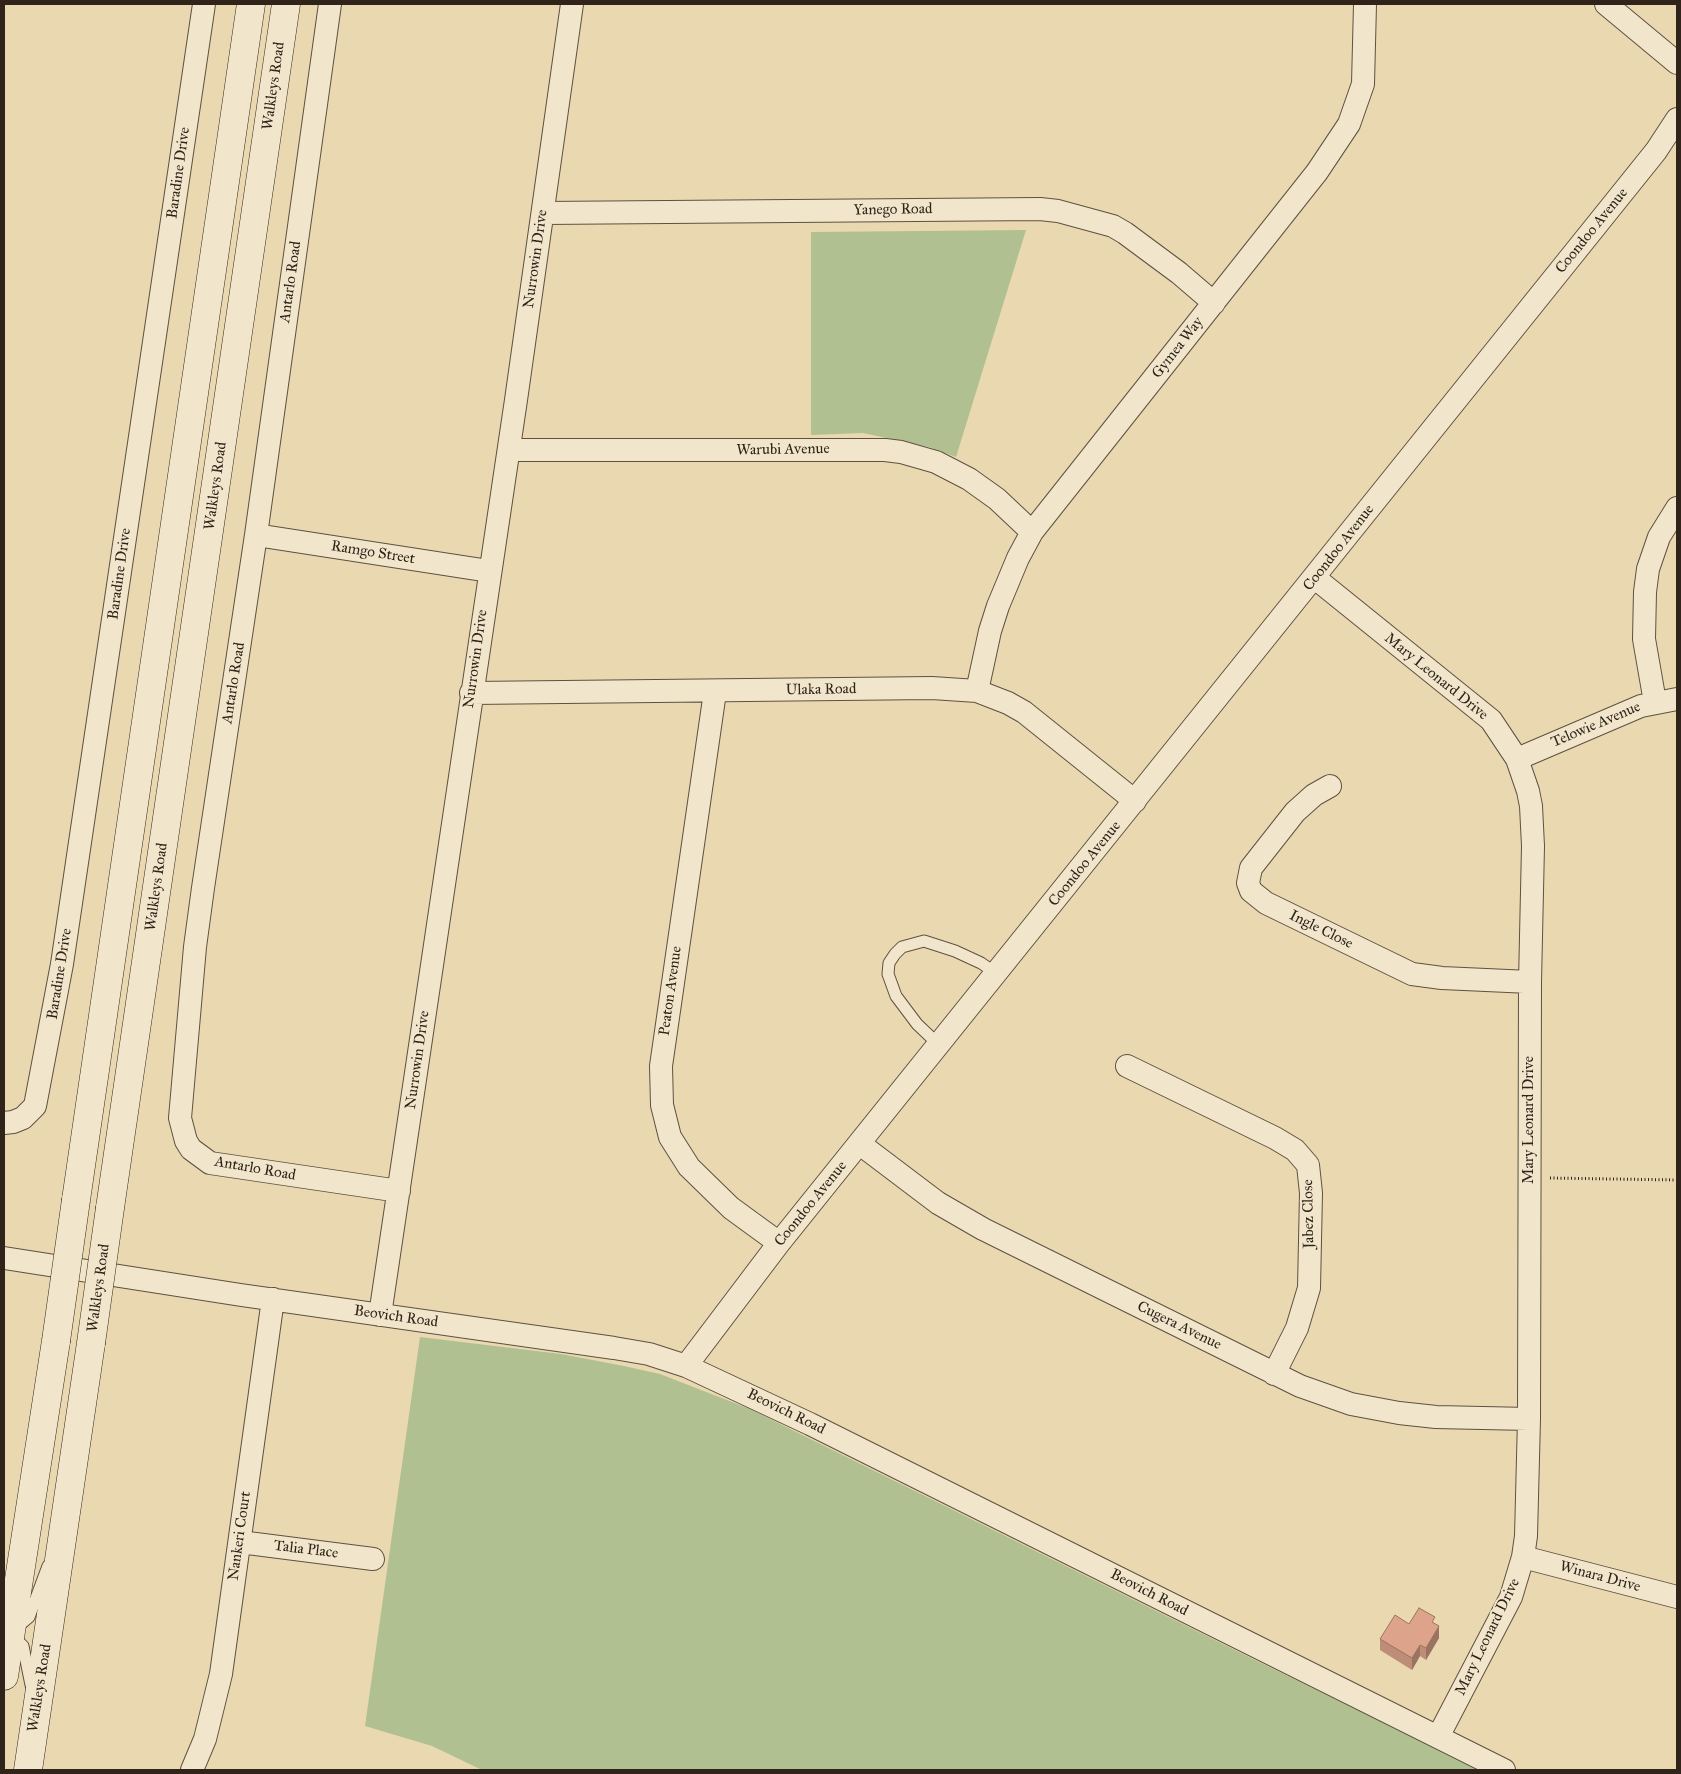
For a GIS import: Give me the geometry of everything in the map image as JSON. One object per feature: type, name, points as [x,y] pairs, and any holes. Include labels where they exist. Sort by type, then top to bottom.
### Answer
[{"type":"main road","points":[[4,1676],[6,1632],[56,1341],[252,4]]},
{"type":"main road","name":"Walkleys Road","points":[[28,1770],[286,4]]},
{"type":"street","name":"Baradine Drive","points":[[4,1123],[23,1118],[35,1106],[61,974],[204,4]]},
{"type":"street","name":"Antarlo Road","points":[[330,4],[256,535],[195,947],[181,1099],[182,1130],[192,1149],[210,1163],[399,1191]]},
{"type":"street","name":"Nurrowin Drive","points":[[380,1315],[489,571],[509,450],[572,4]]},
{"type":"street","name":"Gymea Way","points":[[977,691],[990,631],[998,606],[1018,558],[1032,532],[1317,172],[1349,124],[1358,103],[1364,74],[1365,4]]},
{"type":"street","points":[[1606,4],[1677,63]]},
{"type":"street","name":"Coondoo Avenue","points":[[686,1366],[780,1243],[1315,578],[1656,150],[1677,119]]},
{"type":"street","name":"Yanego Road","points":[[543,213],[1040,208],[1113,226],[1179,273],[1214,303]]},
{"type":"street","name":"Warubi Avenue","points":[[509,450],[876,450],[901,452],[936,462],[969,479],[997,500],[1032,532]]},
{"type":"street","points":[[1655,702],[1644,639],[1645,592],[1648,569],[1659,537],[1677,508]]},
{"type":"street","name":"Ramgo Street","points":[[256,535],[489,571]]},
{"type":"street","name":"Mary Leonard Drive","points":[[1315,578],[1480,710],[1501,733],[1517,759],[1528,791],[1533,823],[1530,982],[1528,1503],[1523,1557],[1511,1597],[1438,1737]]},
{"type":"street","name":"Ulaka Road","points":[[471,693],[715,692],[932,688],[977,691],[1008,702],[1024,712],[1136,801]]},
{"type":"street","name":"Peaton Avenue","points":[[715,692],[660,1066],[660,1089],[670,1137],[689,1167],[732,1208],[780,1243]]},
{"type":"street","name":"Telowie Avenue","points":[[1517,759],[1621,714],[1655,702],[1677,700]]},
{"type":"street","name":"Ingle Close","points":[[1330,786],[1314,795],[1294,812],[1251,868],[1248,882],[1250,891],[1266,903],[1412,974],[1442,978],[1530,982]]},
{"type":"street","name":"Jabez Close","points":[[1127,1066],[1275,1138],[1295,1150],[1308,1165],[1311,1193],[1309,1288],[1297,1328],[1274,1374]]},
{"type":"street","name":"Cugera Avenue","points":[[860,1144],[938,1203],[983,1229],[1274,1374],[1325,1396],[1376,1410],[1436,1417],[1529,1419]]},
{"type":"street","name":"Beovich Road","points":[[4,1258],[380,1315],[614,1348],[649,1354],[686,1366],[810,1424],[1504,1770]]},
{"type":"street","name":"Nankeri Court","points":[[192,1770],[202,1749],[216,1700],[240,1542],[273,1299]]},
{"type":"street","name":"Talia Place","points":[[240,1542],[373,1559]]},
{"type":"street","name":"Winara Drive","points":[[1523,1557],[1677,1597]]},
{"type":"lane","points":[[940,1046],[917,1024],[896,996],[888,974],[890,963],[895,954],[908,944],[924,941],[964,955],[997,974]]},
{"type":"lane","points":[[35,1718],[23,1646],[6,1632],[29,1617],[44,1576],[60,1542]]},
{"type":"path","points":[[1529,1178],[1677,1180]]},
{"type":"green space","points":[[1026,230],[956,457],[929,447],[863,433],[811,435],[811,232]]},
{"type":"green space","points":[[420,1337],[561,1354],[624,1366],[660,1374],[750,1409],[1257,1661],[1482,1770],[482,1770],[432,1746],[365,1726]]},
{"type":"building","points":[[1419,1608],[1435,1617],[1432,1622],[1439,1626],[1426,1648],[1420,1645],[1412,1658],[1380,1639],[1395,1615],[1409,1624]]}]
